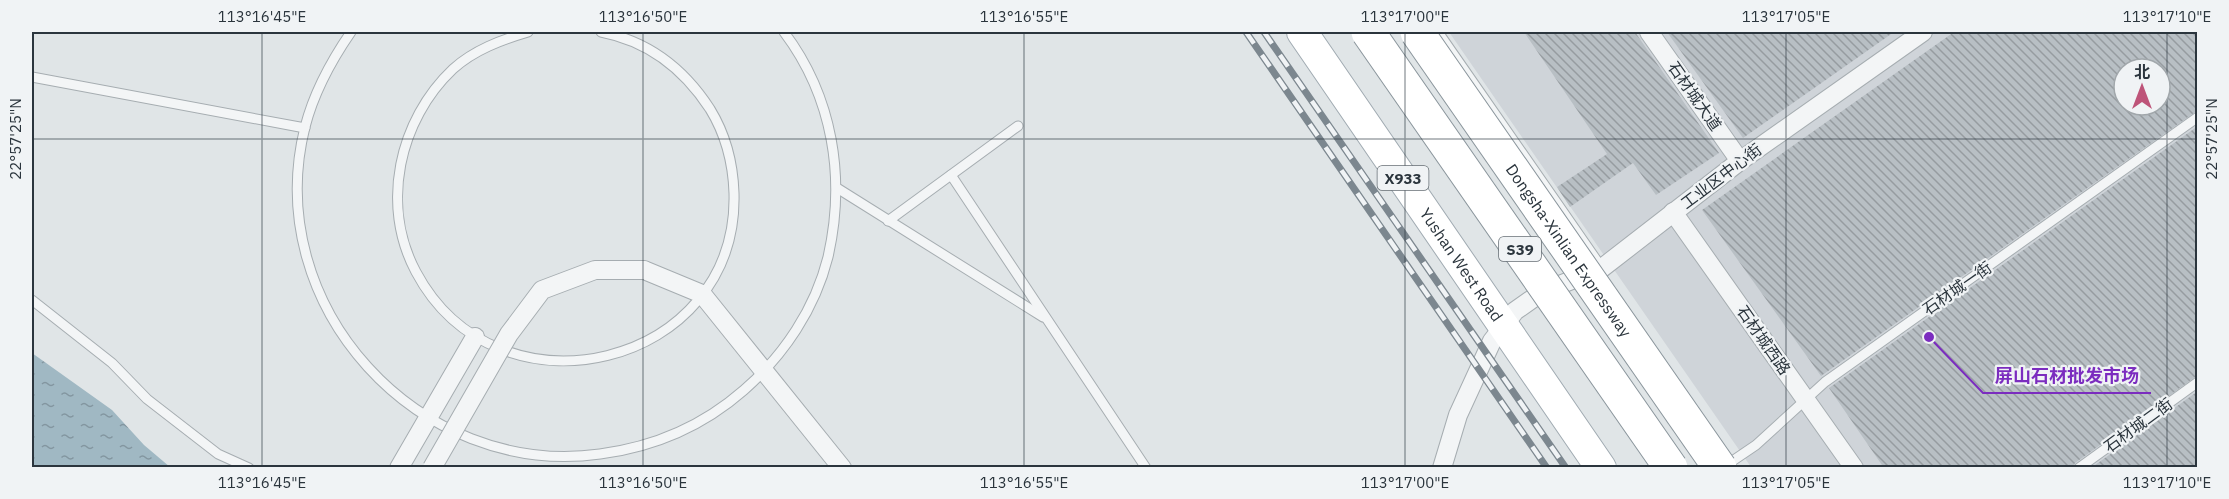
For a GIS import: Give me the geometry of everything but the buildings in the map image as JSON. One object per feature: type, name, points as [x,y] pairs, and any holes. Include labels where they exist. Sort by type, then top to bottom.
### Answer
[{"type":"highway","name":"S39","points":[[1368,32],[1671,468]]},
{"type":"highway","name":"Dongsha-Xinlian Expressway","points":[[1418,32],[1721,468]]},
{"type":"main road","name":"Yushan West Road","points":[[1302,32],[1620,468]]},
{"type":"main road","name":"Yushan West Road","points":[[1324,32],[1509,318],[1600,468]]},
{"type":"street","name":"石材城大道","points":[[1649,32],[1740,161]]},
{"type":"street","name":"工业区中心街","points":[[1509,318],[1542,292],[1602,268],[1740,161],[1923,32]]},
{"type":"street","name":"石材城西路","points":[[1673,212],[1854,468]]},
{"type":"street","points":[[432,468],[509,334],[542,290],[594,270],[644,270],[702,294],[842,468]]},
{"type":"street","points":[[1447,463],[1458,415],[1492,341],[1509,318]]},
{"type":"street","points":[[399,468],[476,337]]},
{"type":"lane","points":[[351,32],[326,70],[305,128],[297,183],[302,239],[319,293],[345,342],[382,384],[428,418],[475,441],[526,454],[579,457],[620,451],[680,433],[726,406],[765,371],[790,340],[814,295],[825,267],[834,228],[837,188],[832,140],[819,93],[798,50],[784,32]]},
{"type":"lane","points":[[528,32],[492,43],[454,68],[424,102],[405,142],[396,186],[400,230],[415,272],[441,309],[476,337],[522,357],[572,363],[622,354],[666,330],[702,294],[724,255],[734,212],[733,167],[720,125],[696,87],[663,57],[623,36],[601,32]]},
{"type":"lane","points":[[1438,32],[1602,268]]},
{"type":"lane","points":[[32,77],[305,128]]},
{"type":"lane","name":"石材城一街","points":[[1721,468],[1756,446],[1805,398],[2198,117]]},
{"type":"lane","points":[[888,221],[1018,126]]},
{"type":"lane","points":[[951,175],[1146,468]]},
{"type":"lane","points":[[837,188],[1048,320]]},
{"type":"lane","points":[[32,300],[112,363],[147,399],[218,454],[249,468]]},
{"type":"lane","name":"石材城二街","points":[[2079,468],[2198,382]]},
{"type":"shaded area","points":[[1449,32],[2197,32],[2197,467],[1751,467]]},
{"type":"water","points":[[32,353],[112,410],[144,445],[170,467],[32,467]]},
{"type":"railway","points":[[1246,32],[1547,468]]},
{"type":"railway","points":[[1264,32],[1566,468]]},
{"type":"place","name":"屏山石材批发市场","points":[[1929,337]]}]
